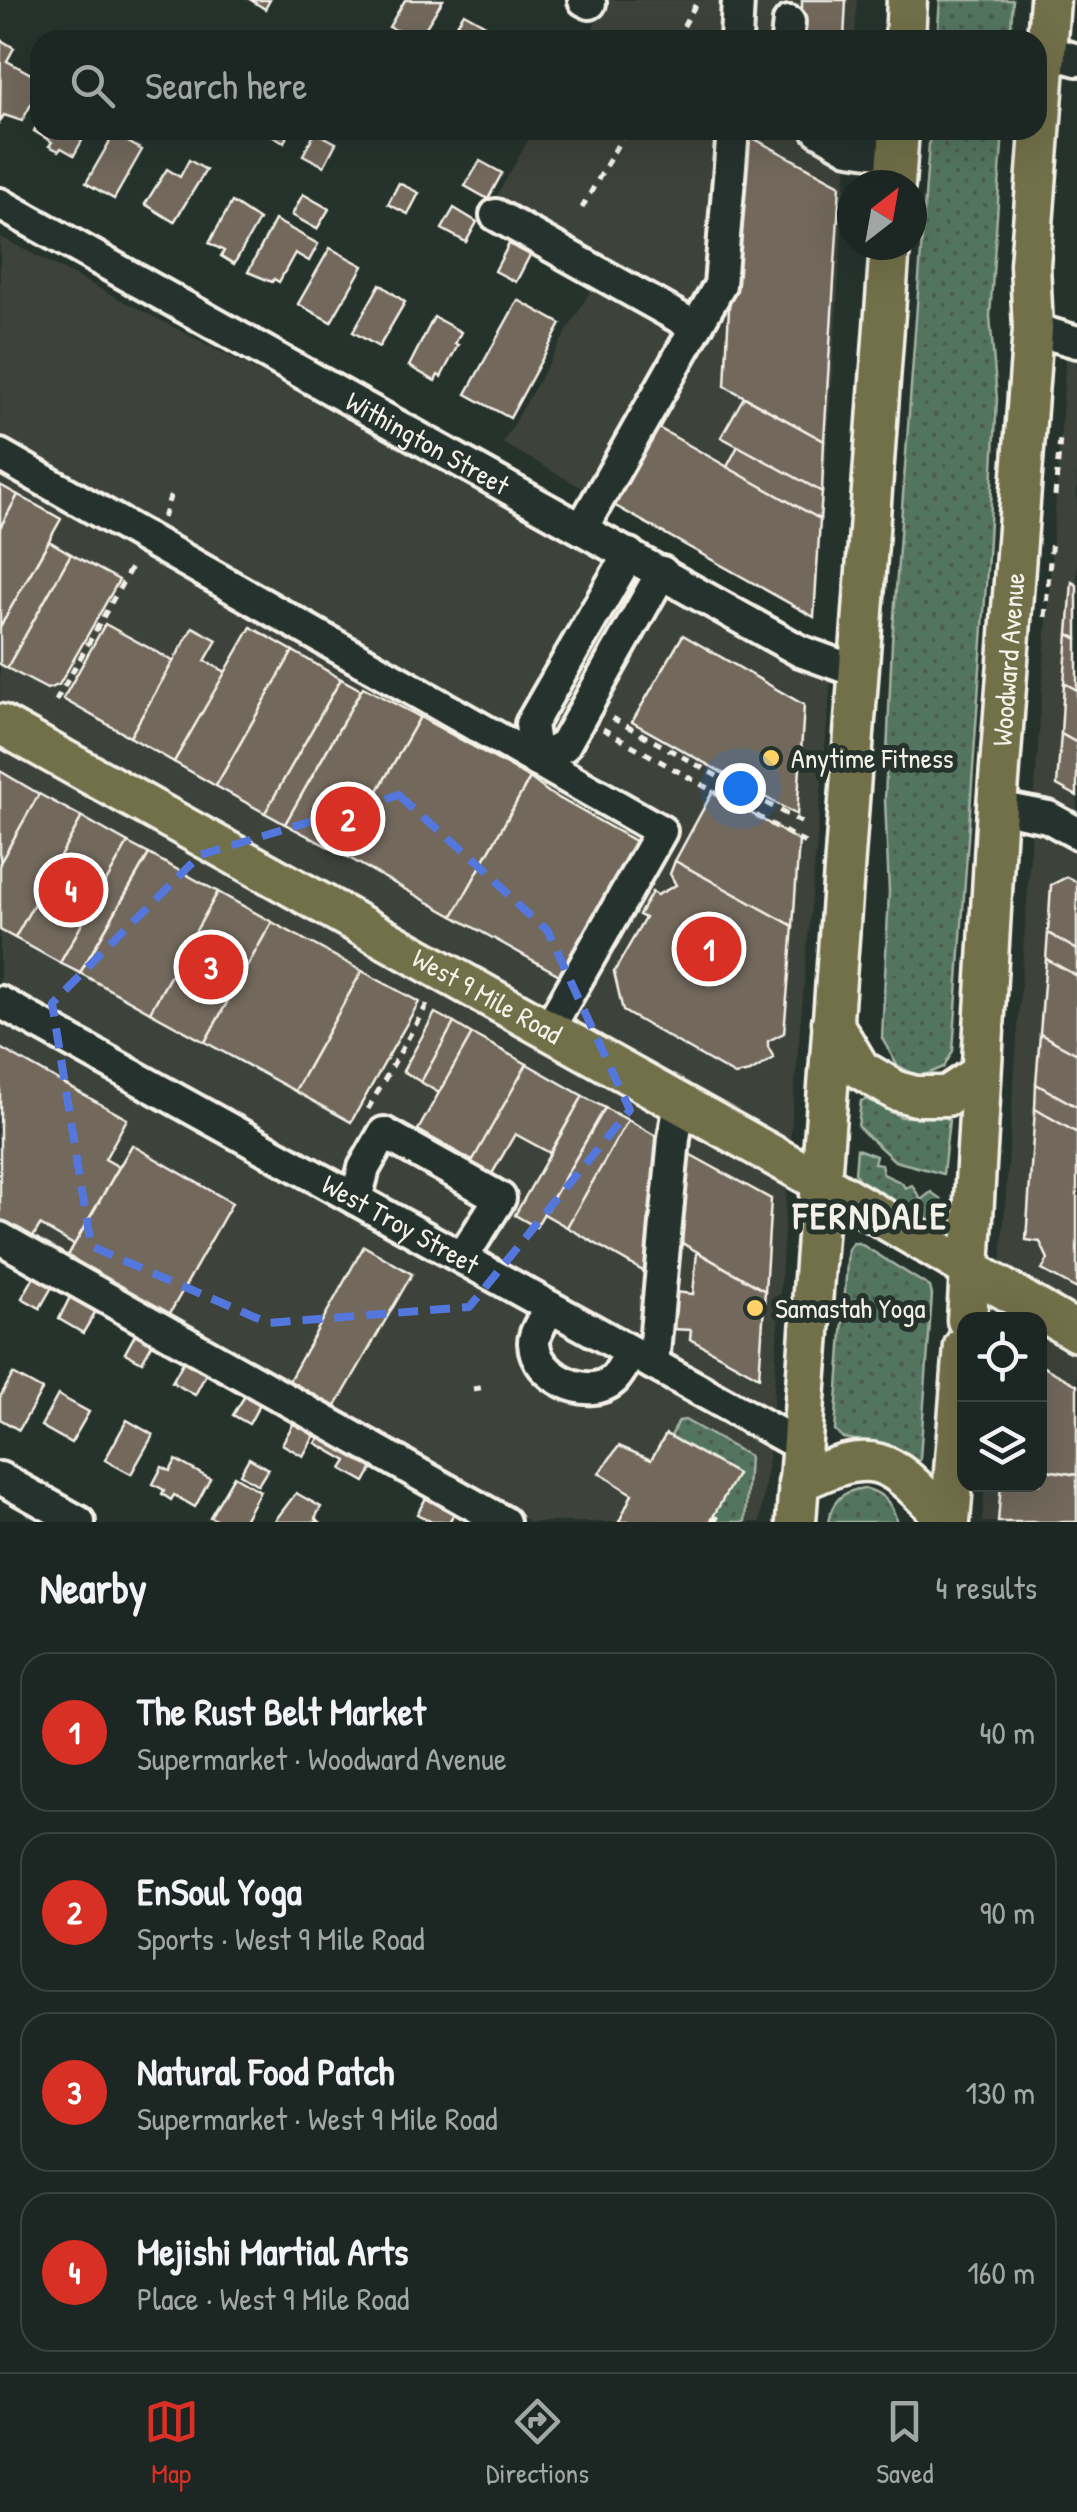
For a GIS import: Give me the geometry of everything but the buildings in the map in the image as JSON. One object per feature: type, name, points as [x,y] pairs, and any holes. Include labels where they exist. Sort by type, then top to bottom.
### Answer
[{"type":"main road","points":[[906,30],[907,0]]},
{"type":"main road","name":"Woodward Avenue","points":[[968,1312],[997,808],[1033,329],[1030,265],[1062,56],[1050,0]]},
{"type":"main road","points":[[796,1522],[889,260]]},
{"type":"main road","name":"West 9 Mile Road","points":[[0,724],[821,1182],[1077,1332]]},
{"type":"main road","points":[[832,1022],[860,1069],[897,1091],[916,1096],[947,1096],[980,1074]]},
{"type":"main road","points":[[950,1522],[960,1402]]},
{"type":"main road","points":[[800,1464],[878,1463],[906,1476],[950,1522]]},
{"type":"street","points":[[736,30],[738,0]]},
{"type":"street","points":[[582,528],[720,285],[732,140]]},
{"type":"street","points":[[835,140],[849,148],[897,156]]},
{"type":"street","name":"Withington Street","points":[[0,204],[800,651],[858,672]]},
{"type":"street","points":[[496,215],[696,327]]},
{"type":"street","points":[[1033,329],[1077,342]]},
{"type":"street","points":[[0,456],[661,831],[548,1030]]},
{"type":"street","points":[[536,761],[531,724],[629,554]]},
{"type":"street","points":[[536,761],[564,746],[662,572]]},
{"type":"street","points":[[997,808],[1048,818],[1077,833]]},
{"type":"street","name":"West Troy Street","points":[[0,1002],[642,1358],[800,1464]]},
{"type":"street","points":[[550,1307],[534,1347],[555,1376],[573,1386],[600,1386],[642,1358],[680,1104]]},
{"type":"street","points":[[356,1199],[364,1168],[384,1133],[500,1198],[462,1258]]},
{"type":"street","points":[[0,1238],[504,1522]]},
{"type":"street","points":[[0,1478],[78,1522]]},
{"type":"path","points":[[682,30],[698,0]]},
{"type":"path","points":[[582,208],[620,140]]},
{"type":"path","points":[[163,521],[174,488]]},
{"type":"path","points":[[56,701],[142,548]]},
{"type":"path","points":[[584,710],[806,826]]},
{"type":"path","points":[[584,710],[804,843]]},
{"type":"path","points":[[362,1121],[430,1000]]},
{"type":"path","points":[[473,1389],[485,1387]]},
{"type":"path","points":[[713,1522],[716,1518],[723,1522]]},
{"type":"highlighted area","points":[[399,795],[547,930],[630,1110],[469,1307],[268,1323],[91,1246],[52,1003],[200,855]]},
{"type":"shaded area","points":[[609,0],[857,0],[856,30],[592,30]]},
{"type":"shaded area","points":[[528,140],[848,140],[846,170],[837,170],[840,260],[815,620],[503,443],[607,262],[495,199]]},
{"type":"shaded area","points":[[0,237],[832,669],[789,1152],[771,1435],[760,1522],[530,1522],[0,1223]]},
{"type":"shaded area","points":[[1067,342],[1077,346],[1077,1522],[982,1522],[984,1492],[1047,1492],[1047,1312],[998,1312]]},
{"type":"green space","points":[[940,0],[1013,0],[1011,30],[938,30]]},
{"type":"green space","points":[[929,140],[1002,140],[990,316],[997,399],[953,1051],[944,1067],[920,1077],[897,1065],[882,1038],[889,892],[885,799],[892,643],[920,260],[927,260]]},
{"type":"green space","points":[[867,1099],[901,1117],[949,1120],[943,1174],[895,1161],[858,1127],[861,1101]]},
{"type":"green space","points":[[857,1149],[876,1156],[874,1163],[881,1164],[883,1174],[905,1188],[912,1185],[921,1200],[931,1192],[942,1200],[937,1224],[928,1223],[860,1182],[855,1173]]},
{"type":"green space","points":[[853,1243],[930,1287],[920,1460],[916,1462],[878,1444],[843,1438],[835,1431],[848,1249]]},
{"type":"green space","points":[[685,1420],[749,1456],[745,1522],[710,1522],[737,1474],[671,1436],[679,1421]]},
{"type":"green space","points":[[864,1488],[886,1499],[897,1522],[828,1522],[839,1498]]},
{"type":"place","name":"Anytime Fitness","points":[[771,758]]},
{"type":"place","name":"EnSoul Yoga","points":[[348,819]]},
{"type":"place","name":"Mejishi Martial Arts","points":[[71,890]]},
{"type":"place","name":"The Rust Belt Market","points":[[709,949]]},
{"type":"place","name":"Natural Food Patch","points":[[211,967]]},
{"type":"place","name":"Samastah Yoga","points":[[755,1308]]},
{"type":"district","name":"FERNDALE","points":[[871,1215]]}]
